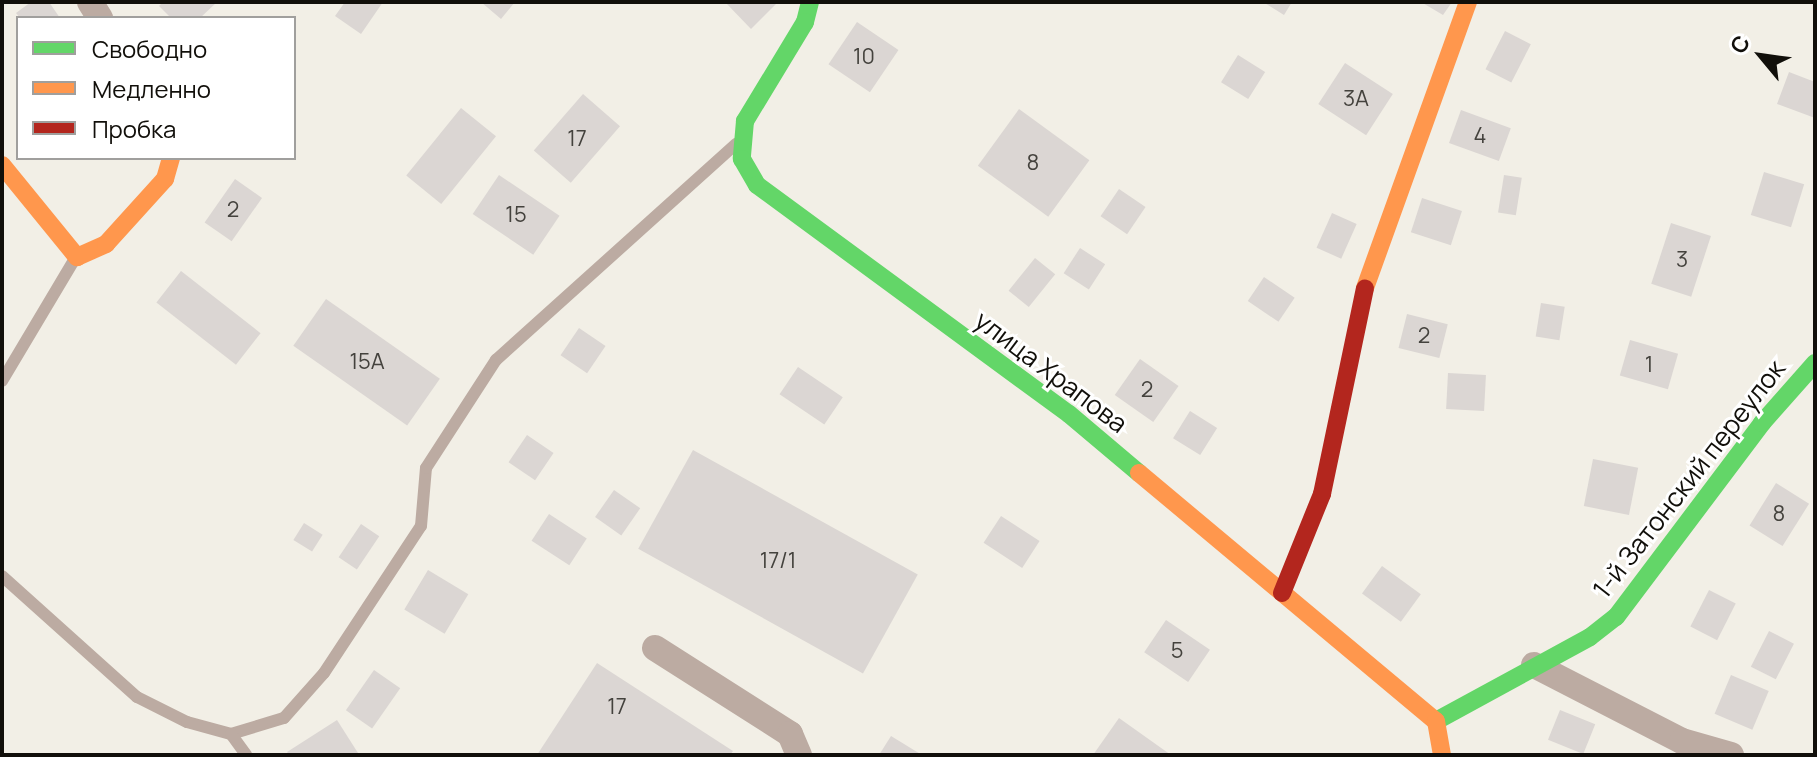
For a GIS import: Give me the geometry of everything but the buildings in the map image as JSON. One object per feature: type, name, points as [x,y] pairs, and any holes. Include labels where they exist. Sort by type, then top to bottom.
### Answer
[{"type":"street","points":[[740,141],[745,121],[805,22],[810,2]]},
{"type":"street","points":[[1282,593],[1322,494],[1365,288],[1468,2]]},
{"type":"street","name":"улица Храпова","points":[[740,141],[747,173],[774,200],[1069,414],[1436,721]]},
{"type":"street","points":[[2,165],[77,257],[106,244],[165,179],[170,160]]},
{"type":"street","name":"1-й Затонский переулок","points":[[1436,721],[1590,637],[1616,617],[1762,423],[1815,363]]},
{"type":"street","points":[[655,648],[790,734],[799,755]]},
{"type":"street","points":[[1534,665],[1682,741],[1731,755]]},
{"type":"street","points":[[1436,721],[1442,755]]},
{"type":"lane","points":[[805,22],[823,2]]},
{"type":"lane","points":[[2,576],[137,697],[187,722],[231,734],[284,718],[324,673],[421,526],[426,468],[496,360],[740,141]]},
{"type":"lane","points":[[2,381],[56,283],[77,257]]},
{"type":"lane","points":[[231,734],[246,755]]},
{"type":"traffic: fast","points":[[810,2],[805,22],[745,121],[742,159],[757,185],[1069,414],[1139,473]]},
{"type":"traffic: fast","points":[[1436,721],[1590,637],[1616,617],[1762,423],[1815,363]]},
{"type":"traffic: slow","points":[[1365,288],[1468,2]]},
{"type":"traffic: slow","points":[[2,165],[77,257],[106,244],[165,179],[170,160]]},
{"type":"traffic: slow","points":[[1139,473],[1436,721],[1442,755]]},
{"type":"traffic: jam","points":[[1282,593],[1322,494],[1365,288]]}]
